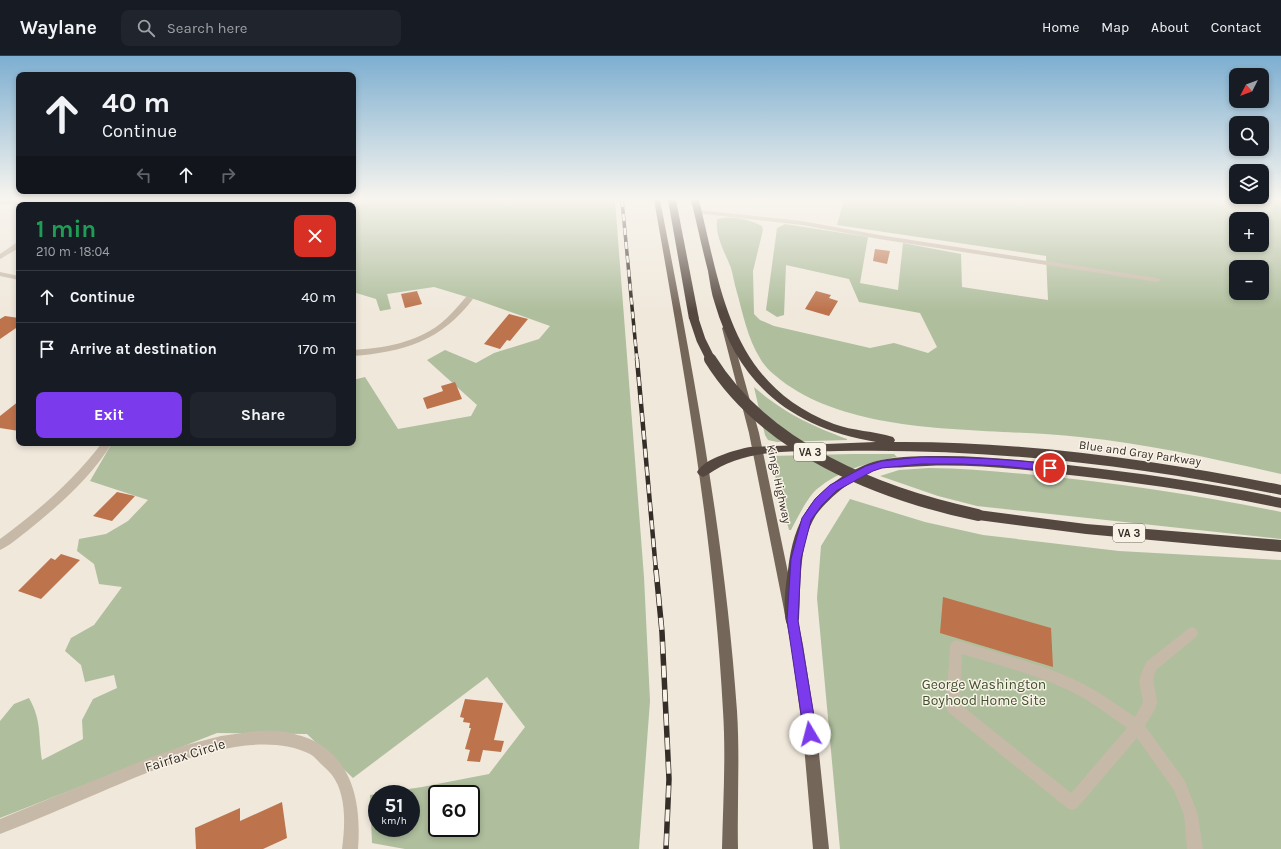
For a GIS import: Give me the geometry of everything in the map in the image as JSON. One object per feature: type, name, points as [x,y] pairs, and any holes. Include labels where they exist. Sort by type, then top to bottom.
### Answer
[{"type":"highway","name":"VA 3","points":[[679,237],[694,319],[704,347],[722,378],[747,405],[783,434],[832,465],[873,484],[915,499],[978,515],[1086,529],[1281,546]]},
{"type":"highway","name":"Kings Highway","points":[[704,237],[721,309]]},
{"type":"highway","name":"VA 3","points":[[721,309],[739,350],[751,369],[762,383],[788,407],[824,425],[845,431],[877,439],[946,447]]},
{"type":"highway","points":[[703,472],[728,456],[758,450],[855,446],[946,447]]},
{"type":"highway","name":"Blue and Gray Parkway","points":[[946,447],[1028,452],[1193,474],[1281,490]]},
{"type":"highway","points":[[792,620],[796,559],[807,518],[819,502],[833,488],[870,468],[882,464],[962,460],[1003,462],[1128,476],[1281,503]]},
{"type":"main road","points":[[664,237],[688,366],[725,646],[730,713],[730,849]]},
{"type":"main road","name":"Kings Highway","points":[[721,309],[758,450],[792,620],[810,734],[821,849]]},
{"type":"street","points":[[879,237],[1157,280]]},
{"type":"street","points":[[0,257],[16,247]]},
{"type":"street","points":[[0,274],[16,277]]},
{"type":"street","points":[[356,353],[398,348],[426,337],[444,325],[469,299]]},
{"type":"street","points":[[0,545],[48,509],[74,484],[96,459],[105,446]]},
{"type":"street","points":[[1192,633],[1151,666],[1147,674],[1146,681],[1150,703],[1137,727],[1072,803],[953,707],[956,646],[1034,670],[1085,692],[1137,727],[1180,786],[1191,815],[1195,849]]},
{"type":"street","name":"Fairfax Circle","points":[[0,827],[137,770],[210,745],[242,739],[274,738],[297,741],[316,750],[332,763],[343,781],[350,798],[352,827],[350,849]]},
{"type":"green space","points":[[356,237],[618,237],[644,577],[650,701],[639,849],[405,849],[372,843],[372,837],[420,837],[420,787],[428,786],[428,837],[480,837],[480,785],[432,785],[489,774],[525,727],[487,677],[353,778],[307,734],[217,733],[0,818],[0,721],[14,704],[29,698],[33,706],[38,721],[42,760],[83,739],[82,720],[93,699],[117,688],[114,675],[85,682],[81,665],[65,651],[71,638],[94,625],[122,587],[99,584],[94,564],[77,551],[79,539],[106,534],[128,521],[148,500],[90,481],[110,446],[356,446],[356,379],[365,377],[398,429],[471,416],[477,405],[427,360],[445,350],[476,363],[494,353],[539,339],[550,326],[477,300],[434,287],[387,294],[391,309],[380,311],[376,299],[356,293]]},
{"type":"green space","points":[[719,237],[761,237],[753,271],[754,314],[760,320],[774,326],[870,348],[894,343],[928,353],[937,347],[920,313],[859,302],[849,279],[786,265],[784,315],[777,317],[766,310],[776,237],[868,237],[860,283],[898,290],[903,243],[961,254],[962,287],[1048,300],[1046,256],[918,237],[1229,237],[1229,252],[1269,252],[1269,237],[1281,237],[1281,474],[1181,452],[1105,440],[1044,434],[928,427],[889,422],[852,414],[817,401],[786,384],[772,373],[756,352],[743,316],[731,268]]},
{"type":"green space","points":[[754,387],[776,404],[798,418],[847,440],[777,442],[768,440],[765,435]]},
{"type":"green space","points":[[894,454],[897,457],[852,469],[821,486],[810,497],[791,530],[789,530],[770,456]]},
{"type":"green space","points":[[929,468],[982,470],[1097,482],[1189,495],[1281,512],[1281,539],[977,506],[938,496],[880,476],[899,470]]},
{"type":"green space","name":"George Washington Boyhood Home Site","points":[[850,499],[925,522],[983,535],[1119,551],[1281,560],[1281,849],[840,849],[817,598],[821,546]]},
{"type":"building","points":[[875,249],[890,251],[887,264],[873,261]]},
{"type":"building","points":[[417,291],[422,304],[405,308],[401,294]]},
{"type":"building","points":[[816,291],[831,295],[829,298],[838,301],[829,316],[805,309]]},
{"type":"building","points":[[509,314],[528,319],[510,341],[507,340],[500,349],[484,344]]},
{"type":"building","points":[[5,316],[16,318],[16,328],[0,339],[0,319]]},
{"type":"building","points":[[455,382],[462,399],[427,409],[423,398],[443,391],[441,386]]},
{"type":"building","points":[[16,403],[16,431],[0,428],[0,416]]},
{"type":"building","points":[[117,492],[135,496],[112,521],[93,516]]},
{"type":"building","points":[[61,554],[80,560],[41,599],[18,591],[51,558],[55,560]]},
{"type":"building","points":[[943,597],[1051,628],[1053,667],[940,633]]},
{"type":"building","points":[[465,699],[503,703],[494,740],[504,741],[501,752],[483,750],[480,762],[467,761],[470,750],[465,749],[471,728],[469,728],[470,723],[463,722],[464,718],[460,717]]},
{"type":"building","points":[[282,802],[287,838],[263,849],[196,849],[195,828],[240,808],[240,821]]},
{"type":"railway","points":[[625,237],[637,360]]},
{"type":"railway","points":[[637,359],[656,571]]},
{"type":"railway","points":[[656,570],[662,632],[669,779],[666,849]]},
{"type":"route","points":[[810,734],[792,620],[796,559],[807,518],[819,502],[833,488],[870,468],[882,464],[962,460],[1003,462],[1050,468]]}]
